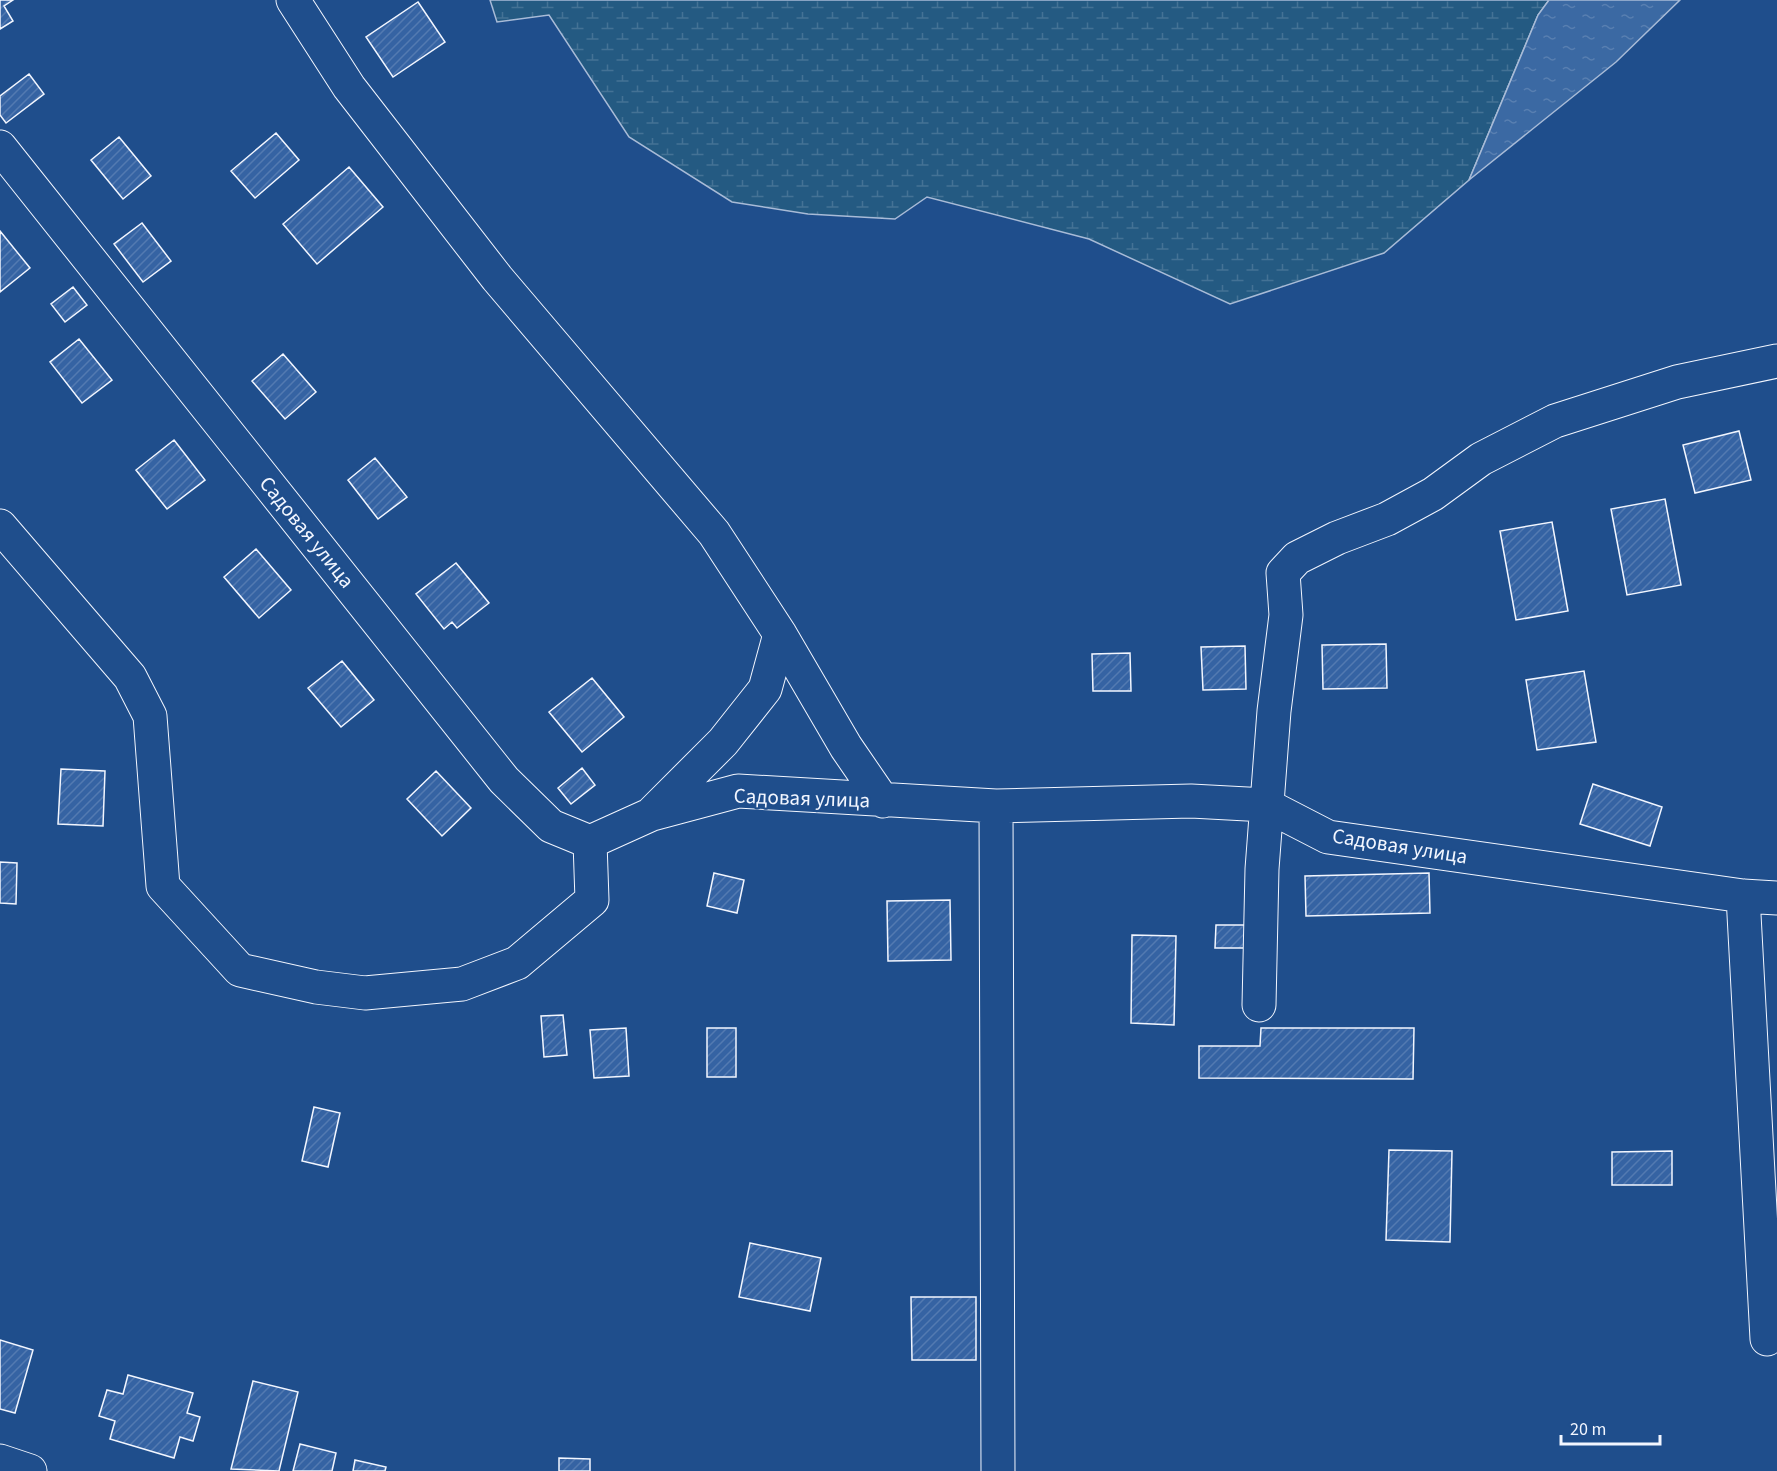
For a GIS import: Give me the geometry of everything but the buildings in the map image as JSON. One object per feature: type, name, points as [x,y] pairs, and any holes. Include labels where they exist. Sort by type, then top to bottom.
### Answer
[{"type":"street","name":"Садовая улица","points":[[293,0],[348,87],[497,278],[714,533],[780,634],[846,747],[883,801]]},
{"type":"street","name":"Садовая улица","points":[[0,147],[504,780],[551,826],[590,842],[652,814],[738,791],[996,806],[1191,801],[1266,805],[1328,837],[1743,896],[1777,898]]},
{"type":"street","points":[[1259,1005],[1266,805],[1286,615],[1283,573],[1297,558],[1337,538],[1387,519],[1433,494],[1481,459],[1555,421],[1677,382],[1777,361]]},
{"type":"street","points":[[0,526],[130,677],[150,716],[163,886],[240,970],[316,987],[365,993],[462,984],[517,963],[592,900],[590,842]]},
{"type":"street","name":"Садовая улица","points":[[652,814],[723,742],[765,689],[780,634]]},
{"type":"street","points":[[996,806],[998,1471]]},
{"type":"street","points":[[1743,896],[1767,1339]]},
{"type":"street","points":[[0,1461],[30,1471]]},
{"type":"green space","points":[[490,0],[1549,0],[1538,15],[1469,180],[1384,253],[1230,304],[1089,239],[927,197],[895,219],[808,214],[732,202],[629,137],[549,15],[497,22]]},
{"type":"water","points":[[1549,0],[1680,0],[1616,62],[1469,180],[1538,15]]}]
